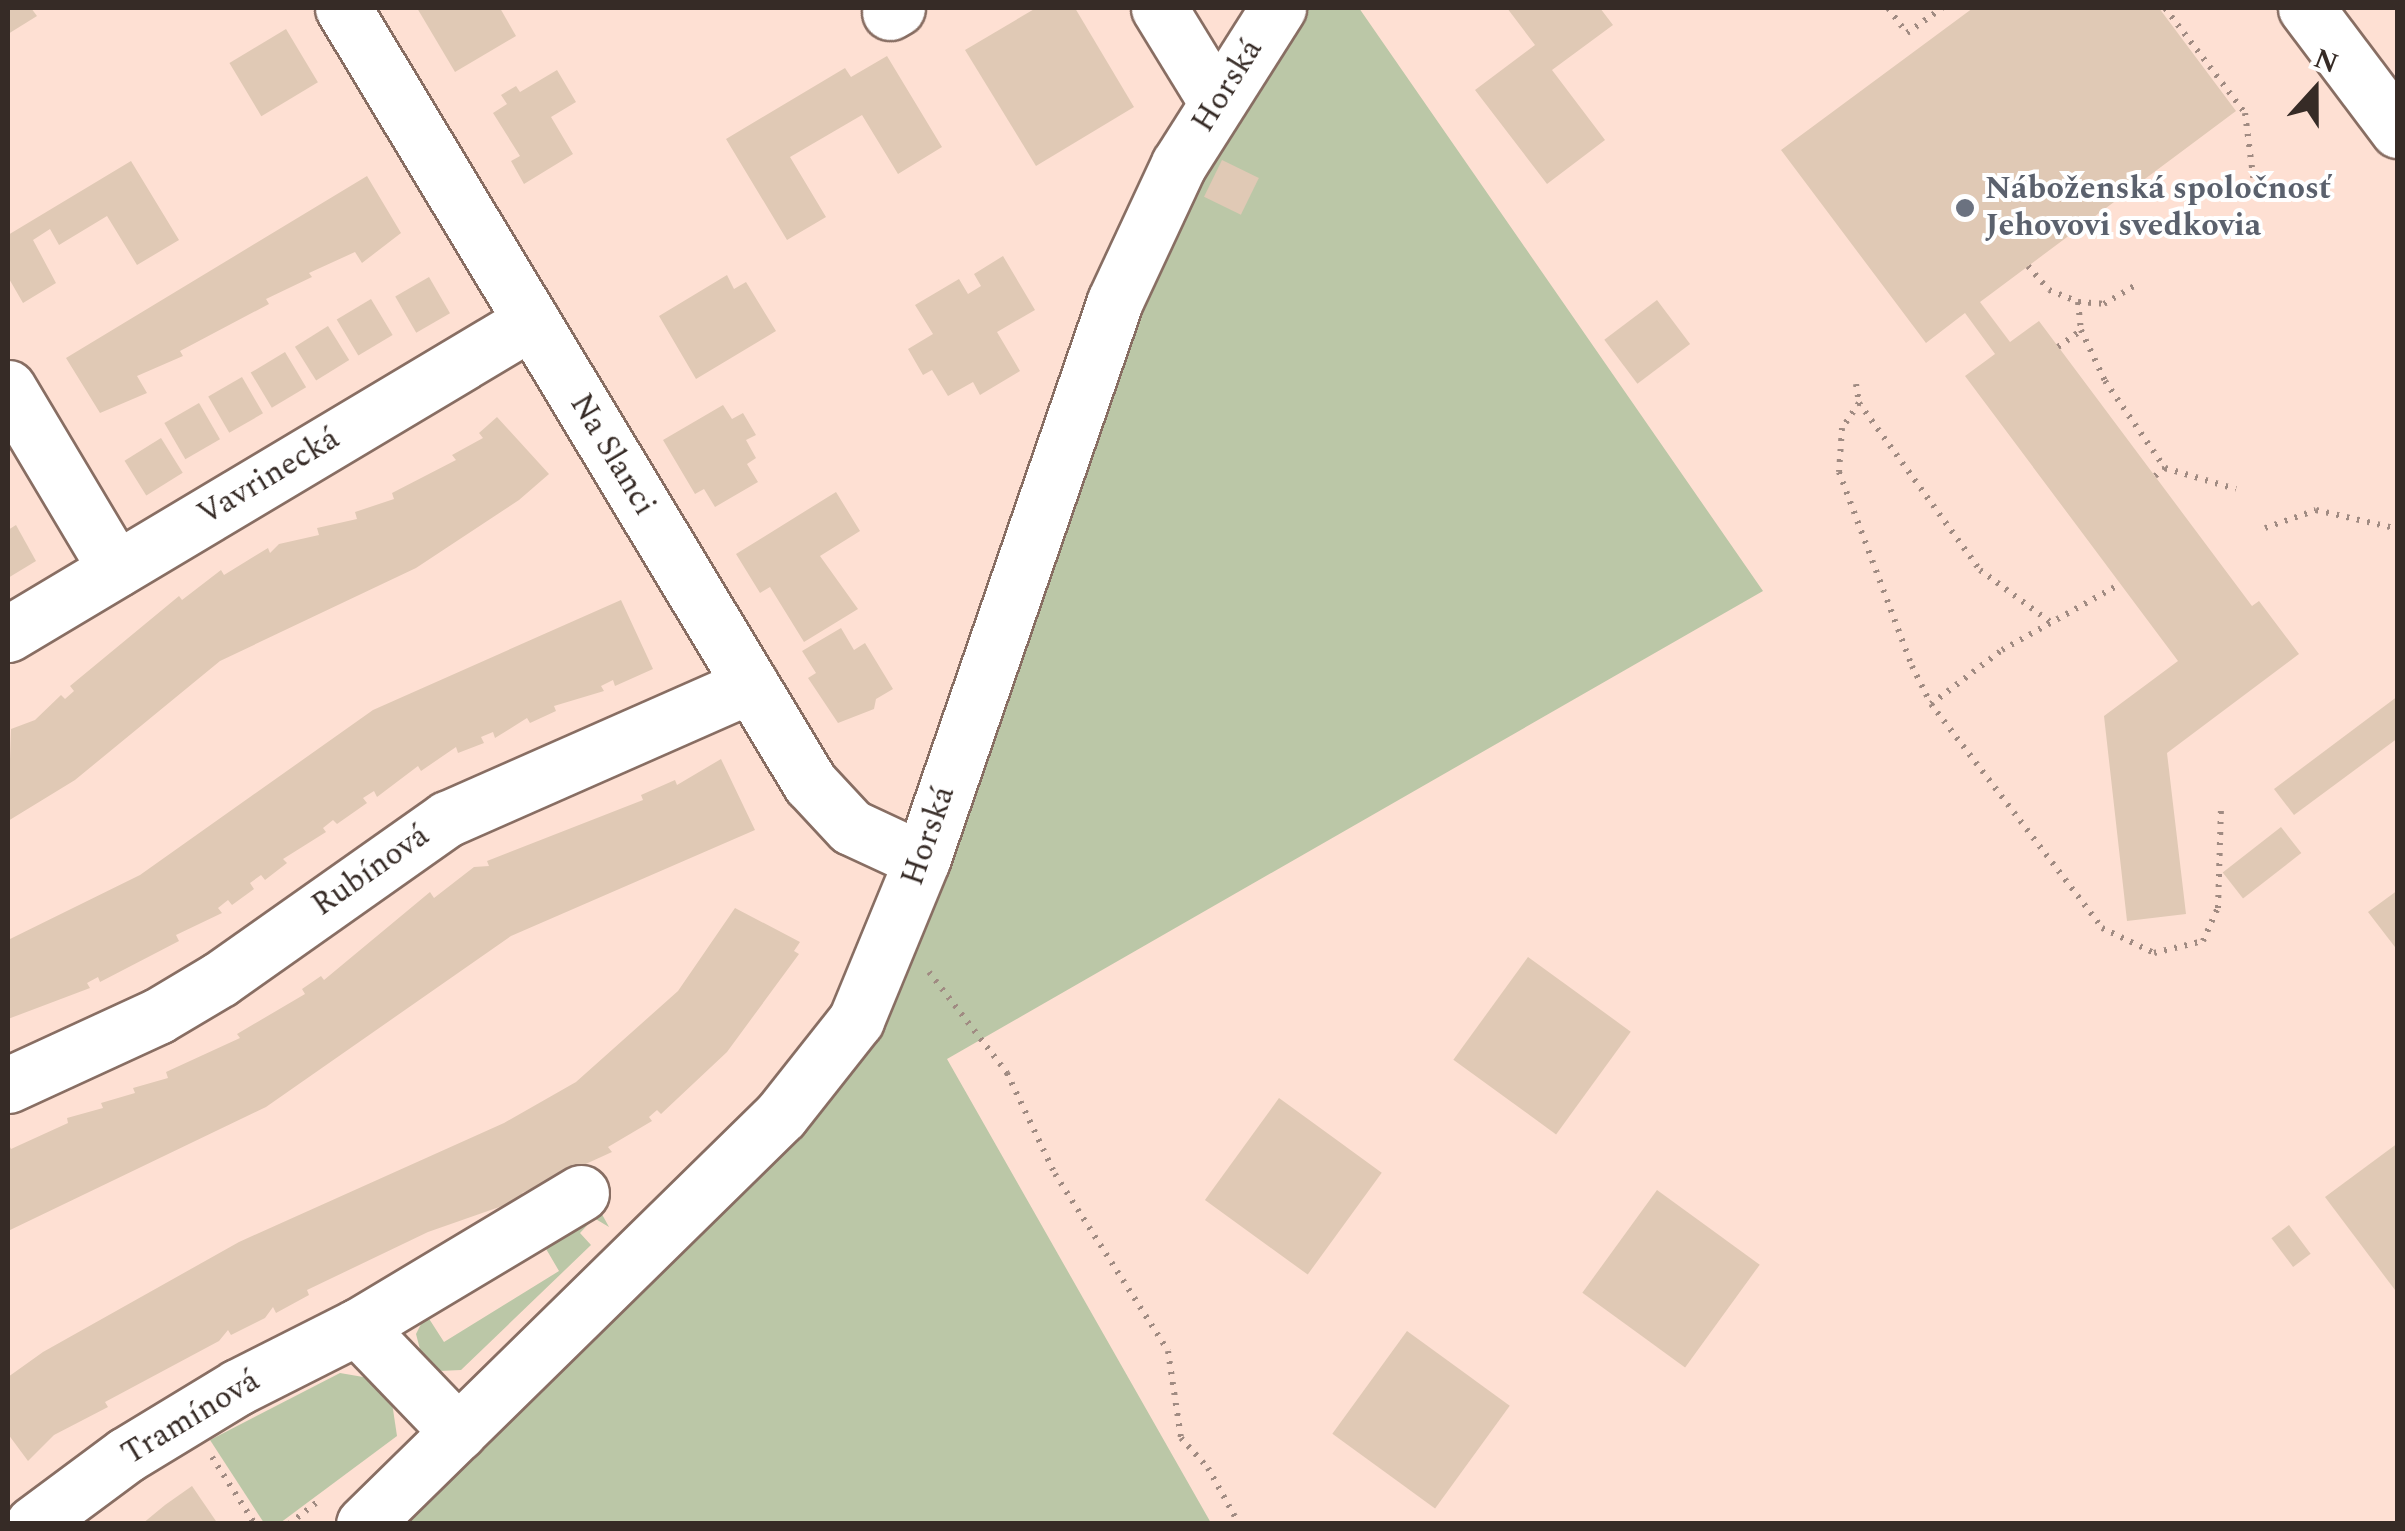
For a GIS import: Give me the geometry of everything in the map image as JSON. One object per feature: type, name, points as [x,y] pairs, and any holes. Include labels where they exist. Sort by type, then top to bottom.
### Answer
[{"type":"street","name":"Na Slanci","points":[[343,8],[810,783],[851,827],[922,860]]},
{"type":"street","points":[[1158,8],[1216,101]]},
{"type":"street","name":"Horská","points":[[369,1522],[781,1115],[856,1020],[886,956],[922,860],[1115,301],[1216,101],[1278,8]]},
{"type":"street","points":[[2306,8],[2398,130]]},
{"type":"street","name":"Vavrinecká","points":[[8,634],[532,320]]},
{"type":"street","points":[[8,388],[116,569]]},
{"type":"street","name":"Rubínová","points":[[8,1085],[158,1016],[220,979],[447,819],[751,685]]},
{"type":"street","name":"Tramínová","points":[[33,1524],[158,1436],[357,1327],[581,1192]]},
{"type":"street","points":[[357,1327],[458,1432]]},
{"type":"path","points":[[1888,8],[1907,34],[1942,8]]},
{"type":"path","points":[[2166,8],[2244,113],[2256,199]]},
{"type":"path","points":[[2028,266],[2049,290],[2078,302],[2104,304],[2134,286]]},
{"type":"path","points":[[2078,302],[2081,330],[2121,408],[2166,468],[2236,489]]},
{"type":"path","points":[[2058,348],[2081,330]]},
{"type":"path","points":[[1856,384],[1858,404],[1980,570],[2053,624]]},
{"type":"path","points":[[1858,404],[1842,428],[1839,472],[1931,704],[2102,928],[2138,950],[2189,949],[2214,925],[2221,805]]},
{"type":"path","points":[[2155,476],[2166,468]]},
{"type":"path","points":[[2265,528],[2316,510],[2398,529]]},
{"type":"path","points":[[1931,704],[2002,650],[2120,584]]},
{"type":"path","points":[[886,956],[937,975],[1007,1073],[1056,1174],[1168,1351],[1181,1438],[1208,1468],[1238,1524]]},
{"type":"path","points":[[203,1443],[255,1524]]},
{"type":"green space","points":[[1309,8],[1359,8],[1763,591],[947,1059],[1211,1523],[391,1524],[793,1126],[1163,242],[1273,56]]},
{"type":"green space","points":[[598,1207],[609,1227],[594,1218],[580,1233],[591,1245],[461,1370],[439,1371],[422,1357],[416,1334],[426,1314],[444,1342],[559,1271],[542,1242]]},
{"type":"green space","points":[[340,1373],[369,1378],[391,1396],[397,1436],[280,1523],[264,1523],[210,1440]]},
{"type":"building","points":[[8,8],[31,8],[37,16],[8,34]]},
{"type":"building","points":[[417,8],[500,8],[516,36],[455,72]]},
{"type":"building","points":[[1036,8],[1075,8],[1134,107],[1036,166],[965,50]]},
{"type":"building","points":[[1507,8],[1600,8],[1613,25],[1552,70],[1605,140],[1547,184],[1475,90],[1535,45]]},
{"type":"building","points":[[1973,8],[2159,8],[2236,111],[1980,302],[2010,342],[2039,321],[2252,606],[2259,601],[2299,654],[2167,753],[2186,914],[2127,921],[2104,716],[2178,661],[1965,376],[1995,354],[1965,313],[1926,343],[1781,150]]},
{"type":"building","points":[[286,29],[318,82],[261,116],[229,63]]},
{"type":"building","points":[[887,56],[942,147],[898,174],[862,115],[790,157],[826,217],[787,240],[726,139],[845,68],[851,77]]},
{"type":"building","points":[[557,70],[576,102],[551,117],[573,154],[524,184],[511,161],[520,156],[493,113],[507,104],[501,95],[516,86],[520,92]]},
{"type":"building","points":[[1222,160],[1259,178],[1241,215],[1204,197]]},
{"type":"building","points":[[131,161],[179,240],[137,265],[107,216],[59,245],[50,229],[33,240],[56,283],[23,303],[8,277],[8,235]]},
{"type":"building","points":[[367,176],[401,233],[362,263],[355,252],[309,273],[312,277],[266,299],[269,304],[180,351],[183,356],[137,376],[147,393],[100,413],[66,358]]},
{"type":"building","points":[[1003,256],[1035,310],[997,332],[1020,371],[980,395],[973,382],[948,396],[932,370],[923,375],[908,349],[933,334],[915,305],[959,279],[968,294],[981,286],[974,274]]},
{"type":"building","points":[[727,275],[734,289],[746,282],[776,331],[696,379],[659,316]]},
{"type":"building","points":[[429,277],[450,313],[416,333],[395,296]]},
{"type":"building","points":[[371,299],[393,335],[358,356],[337,320]]},
{"type":"building","points":[[1657,300],[1690,344],[1637,384],[1604,340]]},
{"type":"building","points":[[328,326],[349,360],[316,381],[295,347]]},
{"type":"building","points":[[285,352],[306,387],[272,408],[251,373]]},
{"type":"building","points":[[242,377],[263,413],[229,433],[208,397]]},
{"type":"building","points":[[199,403],[220,439],[185,459],[164,423]]},
{"type":"building","points":[[723,405],[732,419],[743,413],[756,435],[746,440],[756,458],[747,464],[758,482],[715,507],[704,489],[695,494],[663,440]]},
{"type":"building","points":[[497,417],[549,474],[519,500],[416,568],[220,661],[75,780],[8,821],[11,729],[35,720],[61,695],[65,699],[74,691],[70,686],[179,596],[182,600],[221,570],[224,575],[268,548],[270,553],[279,544],[319,535],[317,528],[357,519],[355,512],[394,499],[392,493],[456,460],[452,455],[483,438],[479,433]]},
{"type":"building","points":[[161,438],[183,473],[146,496],[125,461]]},
{"type":"building","points":[[836,492],[860,531],[820,556],[858,609],[804,642],[770,587],[760,593],[736,554]]},
{"type":"building","points":[[16,525],[36,561],[8,578],[8,530]]},
{"type":"building","points":[[621,600],[653,669],[615,686],[613,680],[601,686],[604,691],[554,706],[556,711],[530,723],[527,718],[495,738],[493,732],[481,737],[484,743],[458,753],[456,747],[421,771],[418,766],[377,797],[374,791],[363,798],[367,803],[337,824],[333,820],[323,828],[326,832],[283,859],[287,863],[265,880],[261,875],[250,883],[254,889],[232,905],[228,900],[218,908],[222,913],[176,935],[179,941],[100,982],[98,977],[87,983],[90,988],[8,1019],[8,940],[140,875],[373,710]]},
{"type":"building","points":[[841,628],[854,650],[865,643],[893,689],[876,699],[874,709],[838,723],[808,678],[816,673],[802,651]]},
{"type":"building","points":[[2398,696],[2398,738],[2294,815],[2274,789]]},
{"type":"building","points":[[721,759],[755,830],[511,936],[266,1107],[8,1231],[8,1143],[11,1149],[68,1123],[67,1118],[103,1108],[101,1103],[168,1078],[166,1072],[240,1038],[237,1034],[305,994],[302,989],[321,976],[324,980],[430,892],[434,898],[474,867],[489,866],[487,861],[643,800],[641,795],[675,780],[677,785]]},
{"type":"building","points":[[2281,827],[2301,853],[2243,899],[2223,873]]},
{"type":"building","points":[[2398,890],[2398,951],[2368,912]]},
{"type":"building","points":[[735,908],[800,942],[794,951],[799,954],[727,1052],[661,1114],[657,1110],[649,1117],[652,1121],[608,1147],[612,1152],[522,1193],[525,1198],[428,1232],[307,1290],[309,1295],[276,1313],[273,1307],[265,1318],[231,1335],[228,1330],[219,1341],[105,1402],[108,1407],[54,1435],[28,1461],[8,1434],[8,1377],[43,1352],[239,1242],[504,1123],[576,1082],[678,991]]},
{"type":"building","points":[[1528,957],[1631,1032],[1556,1134],[1453,1060]]},
{"type":"building","points":[[1279,1098],[1382,1173],[1308,1275],[1205,1200]]},
{"type":"building","points":[[2398,1143],[2398,1294],[2325,1197]]},
{"type":"building","points":[[1657,1190],[1760,1265],[1685,1367],[1582,1293]]},
{"type":"building","points":[[2289,1225],[2311,1254],[2293,1267],[2271,1238]]},
{"type":"building","points":[[1407,1331],[1510,1406],[1435,1508],[1332,1434]]},
{"type":"building","points":[[192,1486],[218,1524],[142,1524],[165,1505]]},
{"type":"place","name":"Náboženská spoločnosť Jehovovi svedkovia","points":[[1965,208]]}]
